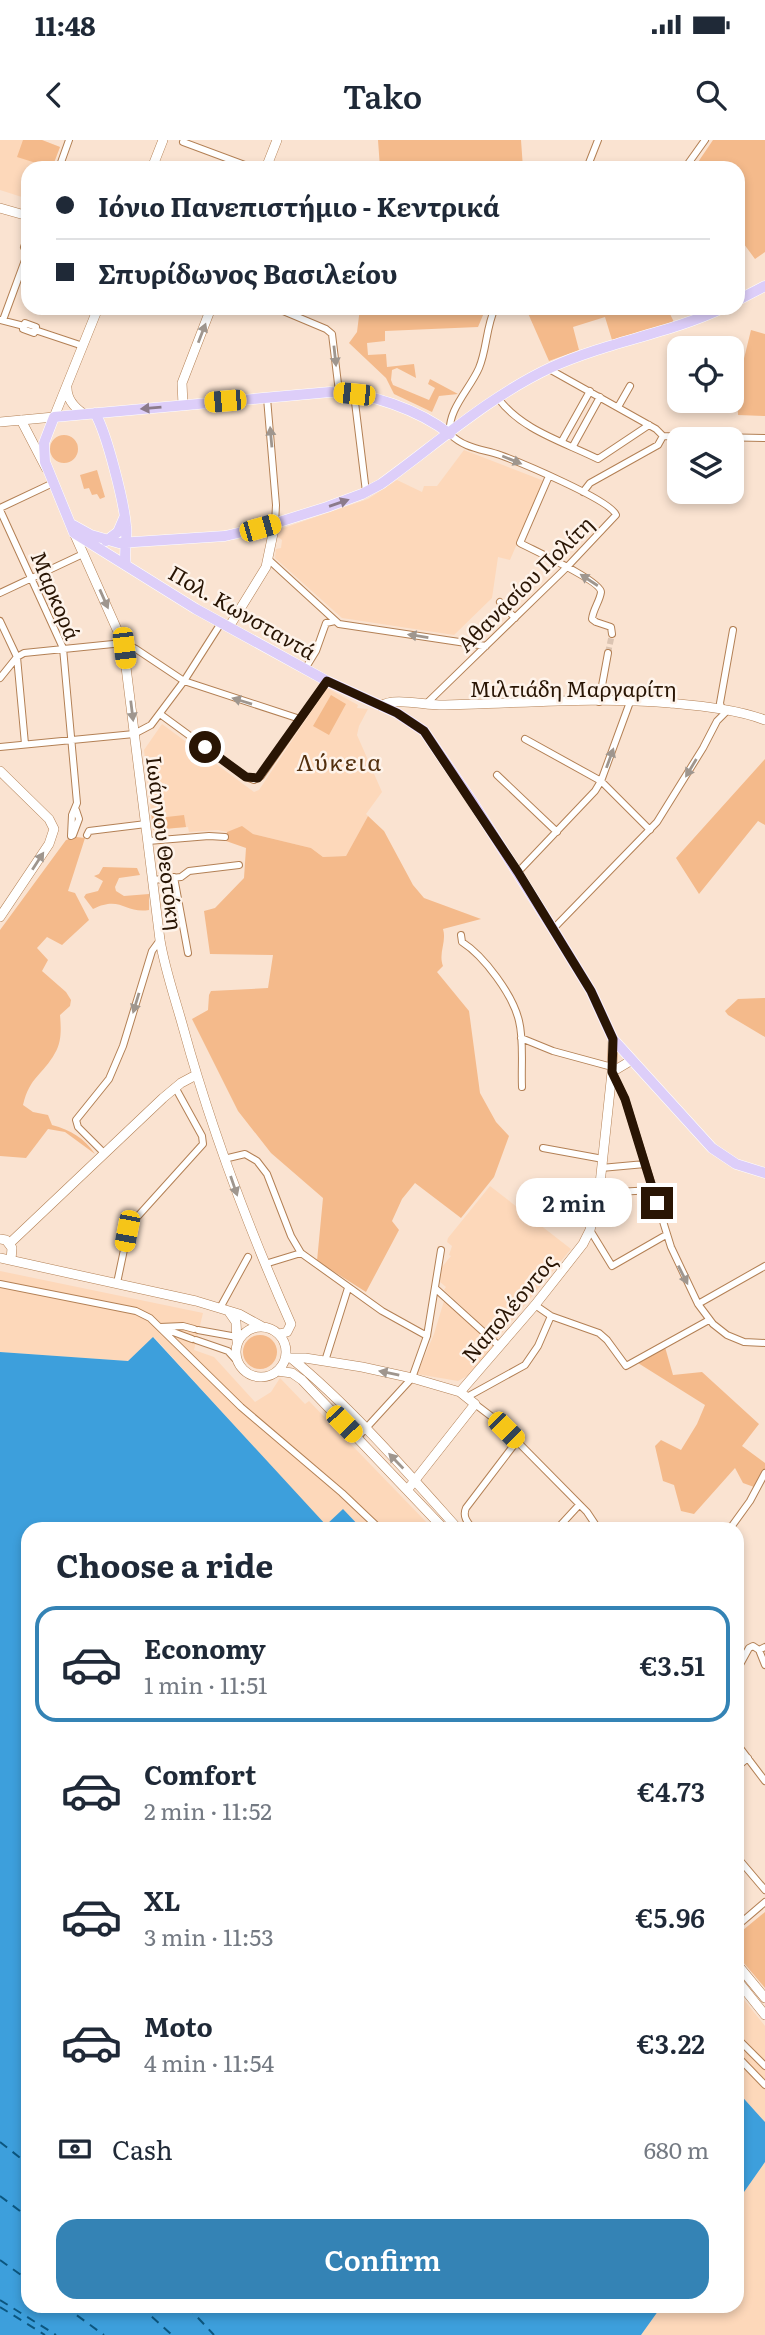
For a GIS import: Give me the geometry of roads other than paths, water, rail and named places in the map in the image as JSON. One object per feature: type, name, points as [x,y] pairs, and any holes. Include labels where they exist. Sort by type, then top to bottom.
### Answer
[{"type":"main road","points":[[155,161],[163,140]]},
{"type":"main road","points":[[269,161],[277,140]]},
{"type":"main road","points":[[0,208],[21,214]]},
{"type":"main road","points":[[745,296],[765,286]]},
{"type":"main road","points":[[48,472],[44,443],[95,315]]},
{"type":"main road","points":[[183,405],[182,385],[208,315]]},
{"type":"main road","points":[[22,420],[73,528],[106,541],[125,543],[225,536],[275,524],[366,492],[498,398],[549,368],[706,315]]},
{"type":"main road","points":[[67,386],[67,395],[72,403],[90,414],[104,435],[127,527],[126,565]]},
{"type":"main road","points":[[0,422],[338,392],[396,406],[450,434]]},
{"type":"main road","points":[[106,541],[118,532],[124,517]]},
{"type":"main road","points":[[225,625],[262,575],[275,524]]},
{"type":"main road","name":"Ιωάννου Θεοτόκη","points":[[73,528],[123,643],[160,940],[167,976],[196,1075],[225,1159],[291,1324],[287,1332],[279,1335]]},
{"type":"main road","name":"Πολ. Κωνσταντά","points":[[73,528],[126,565],[225,625],[327,681],[382,706],[409,721],[431,739],[554,929],[591,991],[613,1039],[712,1147],[736,1164],[765,1173]]},
{"type":"main road","name":"Μιλτιάδη Μαργαρίτη","points":[[382,706],[391,701],[422,704],[670,703],[727,711],[765,720]]},
{"type":"main road","points":[[409,721],[412,711],[422,704]]},
{"type":"main road","points":[[0,771],[49,819],[54,829],[49,844],[0,917]]},
{"type":"main road","name":"Ναπολέοντος","points":[[464,1394],[499,1346],[583,1244],[590,1230],[599,1193],[613,1039]]},
{"type":"main road","points":[[612,1070],[632,1060]]},
{"type":"main road","points":[[10,1243],[175,1087],[196,1075]]},
{"type":"main road","points":[[0,1239],[10,1243],[10,1261]]},
{"type":"main road","points":[[0,1258],[224,1309],[272,1329],[285,1343],[288,1356],[309,1373],[365,1429],[452,1522]]},
{"type":"main road","points":[[224,1309],[236,1322],[238,1362],[246,1372],[268,1376],[276,1371],[288,1356]]},
{"type":"main road","points":[[237,1341],[245,1332],[261,1326]]},
{"type":"main road","points":[[288,1356],[412,1378],[464,1394],[475,1404],[408,1489]]},
{"type":"main road","points":[[276,1371],[298,1376],[438,1522]]},
{"type":"main road","points":[[744,1972],[765,1998]]},
{"type":"main road","points":[[744,1989],[765,2015]]},
{"type":"street","points":[[62,161],[69,140]]},
{"type":"street","points":[[590,161],[598,140]]},
{"type":"street","points":[[690,161],[705,140]]},
{"type":"street","points":[[183,142],[234,161]]},
{"type":"street","points":[[21,268],[1,320],[24,326],[23,329],[34,333],[35,330],[83,346]]},
{"type":"street","points":[[293,315],[327,329],[332,334],[338,392]]},
{"type":"street","points":[[492,315],[481,362],[452,416],[450,434],[465,445],[500,455],[583,492],[590,483],[658,444],[663,436]]},
{"type":"street","points":[[549,368],[649,425],[663,436],[765,439]]},
{"type":"street","points":[[618,407],[630,386]]},
{"type":"street","points":[[562,441],[590,391]]},
{"type":"street","points":[[354,394],[366,492]]},
{"type":"street","points":[[573,446],[600,397]]},
{"type":"street","points":[[267,398],[275,524]]},
{"type":"street","points":[[498,398],[516,418],[598,459],[649,425]]},
{"type":"street","points":[[549,476],[520,543],[567,566],[600,587],[601,592],[592,619],[611,627],[612,634]]},
{"type":"street","points":[[0,509],[55,487]]},
{"type":"street","name":"Αθανασίου Πολίτη","points":[[422,704],[515,618],[616,515],[610,506],[583,492]]},
{"type":"street","name":"Μαρκορά","points":[[0,509],[63,648],[73,740],[76,810]]},
{"type":"street","points":[[0,593],[83,554]]},
{"type":"street","points":[[268,559],[335,621],[344,625],[486,646]]},
{"type":"street","points":[[499,602],[515,618]]},
{"type":"street","points":[[0,621],[17,657],[25,744]]},
{"type":"street","points":[[305,669],[316,651],[326,623],[335,621]]},
{"type":"street","points":[[0,747],[134,734],[151,725],[225,625]]},
{"type":"street","points":[[554,929],[662,815],[721,715],[727,711],[720,704],[733,630]]},
{"type":"street","points":[[0,678],[17,657],[24,653],[123,643],[184,681],[300,719]]},
{"type":"street","points":[[599,702],[608,653]]},
{"type":"street","points":[[160,715],[254,780],[261,776],[327,681]]},
{"type":"street","points":[[518,872],[586,801],[601,781],[630,702]]},
{"type":"street","points":[[525,739],[601,781],[650,830]]},
{"type":"street","points":[[497,775],[557,832]]},
{"type":"street","points":[[87,835],[89,831],[146,824]]},
{"type":"street","points":[[148,841],[209,835],[225,837]]},
{"type":"street","points":[[153,880],[182,876],[189,870],[239,866]]},
{"type":"street","points":[[174,877],[188,953]]},
{"type":"street","points":[[461,934],[462,942],[479,955],[511,1002],[519,1021],[522,1087]]},
{"type":"street","points":[[104,1153],[78,1127],[76,1120],[109,1079],[123,1046],[152,951],[160,940]]},
{"type":"street","points":[[520,1038],[612,1070],[625,1099],[666,1235],[698,1304],[709,1320],[722,1331],[739,1340],[765,1343]]},
{"type":"street","points":[[117,1283],[129,1226],[203,1144],[202,1136],[175,1087]]},
{"type":"street","points":[[543,1148],[602,1163],[645,1164]]},
{"type":"street","points":[[225,1159],[245,1154],[263,1167],[301,1253],[348,1288],[427,1336]]},
{"type":"street","points":[[599,1193],[653,1190]]},
{"type":"street","points":[[590,1230],[612,1266],[666,1235]]},
{"type":"street","points":[[357,1438],[412,1378],[427,1336],[441,1250]]},
{"type":"street","points":[[265,1264],[301,1253]]},
{"type":"street","points":[[224,1309],[248,1257]]},
{"type":"street","points":[[698,1304],[765,1266]]},
{"type":"street","points":[[0,1284],[136,1311],[150,1318],[241,1407],[373,1522]]},
{"type":"street","points":[[325,1361],[348,1288]]},
{"type":"street","points":[[436,1289],[499,1346]]},
{"type":"street","points":[[535,1305],[551,1316],[598,1333],[607,1340],[626,1366],[709,1320]]},
{"type":"street","points":[[464,1394],[525,1365],[538,1346],[551,1316]]},
{"type":"street","points":[[160,1328],[183,1326],[237,1341]]},
{"type":"street","points":[[160,1328],[228,1351],[238,1362]]},
{"type":"street","points":[[475,1404],[517,1441],[593,1522]]},
{"type":"street","points":[[467,1521],[466,1508],[517,1441]]},
{"type":"street","points":[[735,1522],[765,1473]]},
{"type":"street","points":[[563,1522],[579,1505]]},
{"type":"street","points":[[744,1656],[753,1646],[762,1649],[765,1665]]},
{"type":"street","points":[[744,1753],[765,1781]]},
{"type":"street","points":[[744,1762],[748,1758]]},
{"type":"street","points":[[744,1865],[765,1890]]},
{"type":"street","points":[[744,1920],[765,1902]]},
{"type":"street","points":[[744,2045],[765,2066]]},
{"type":"street","points":[[744,2063],[765,2085]]},
{"type":"water","points":[[153,1337],[323,1522],[21,1522],[21,2313],[657,2313],[641,2335],[0,2335],[0,1352],[128,1361]]},
{"type":"water","points":[[343,1509],[355,1522],[329,1522]]},
{"type":"water","points":[[744,2099],[765,2122],[765,2162],[744,2192]]},
{"type":"tunnel","points":[[608,653],[612,634]]},
{"type":"district","name":"Λύκεια","points":[[340,761]]}]
